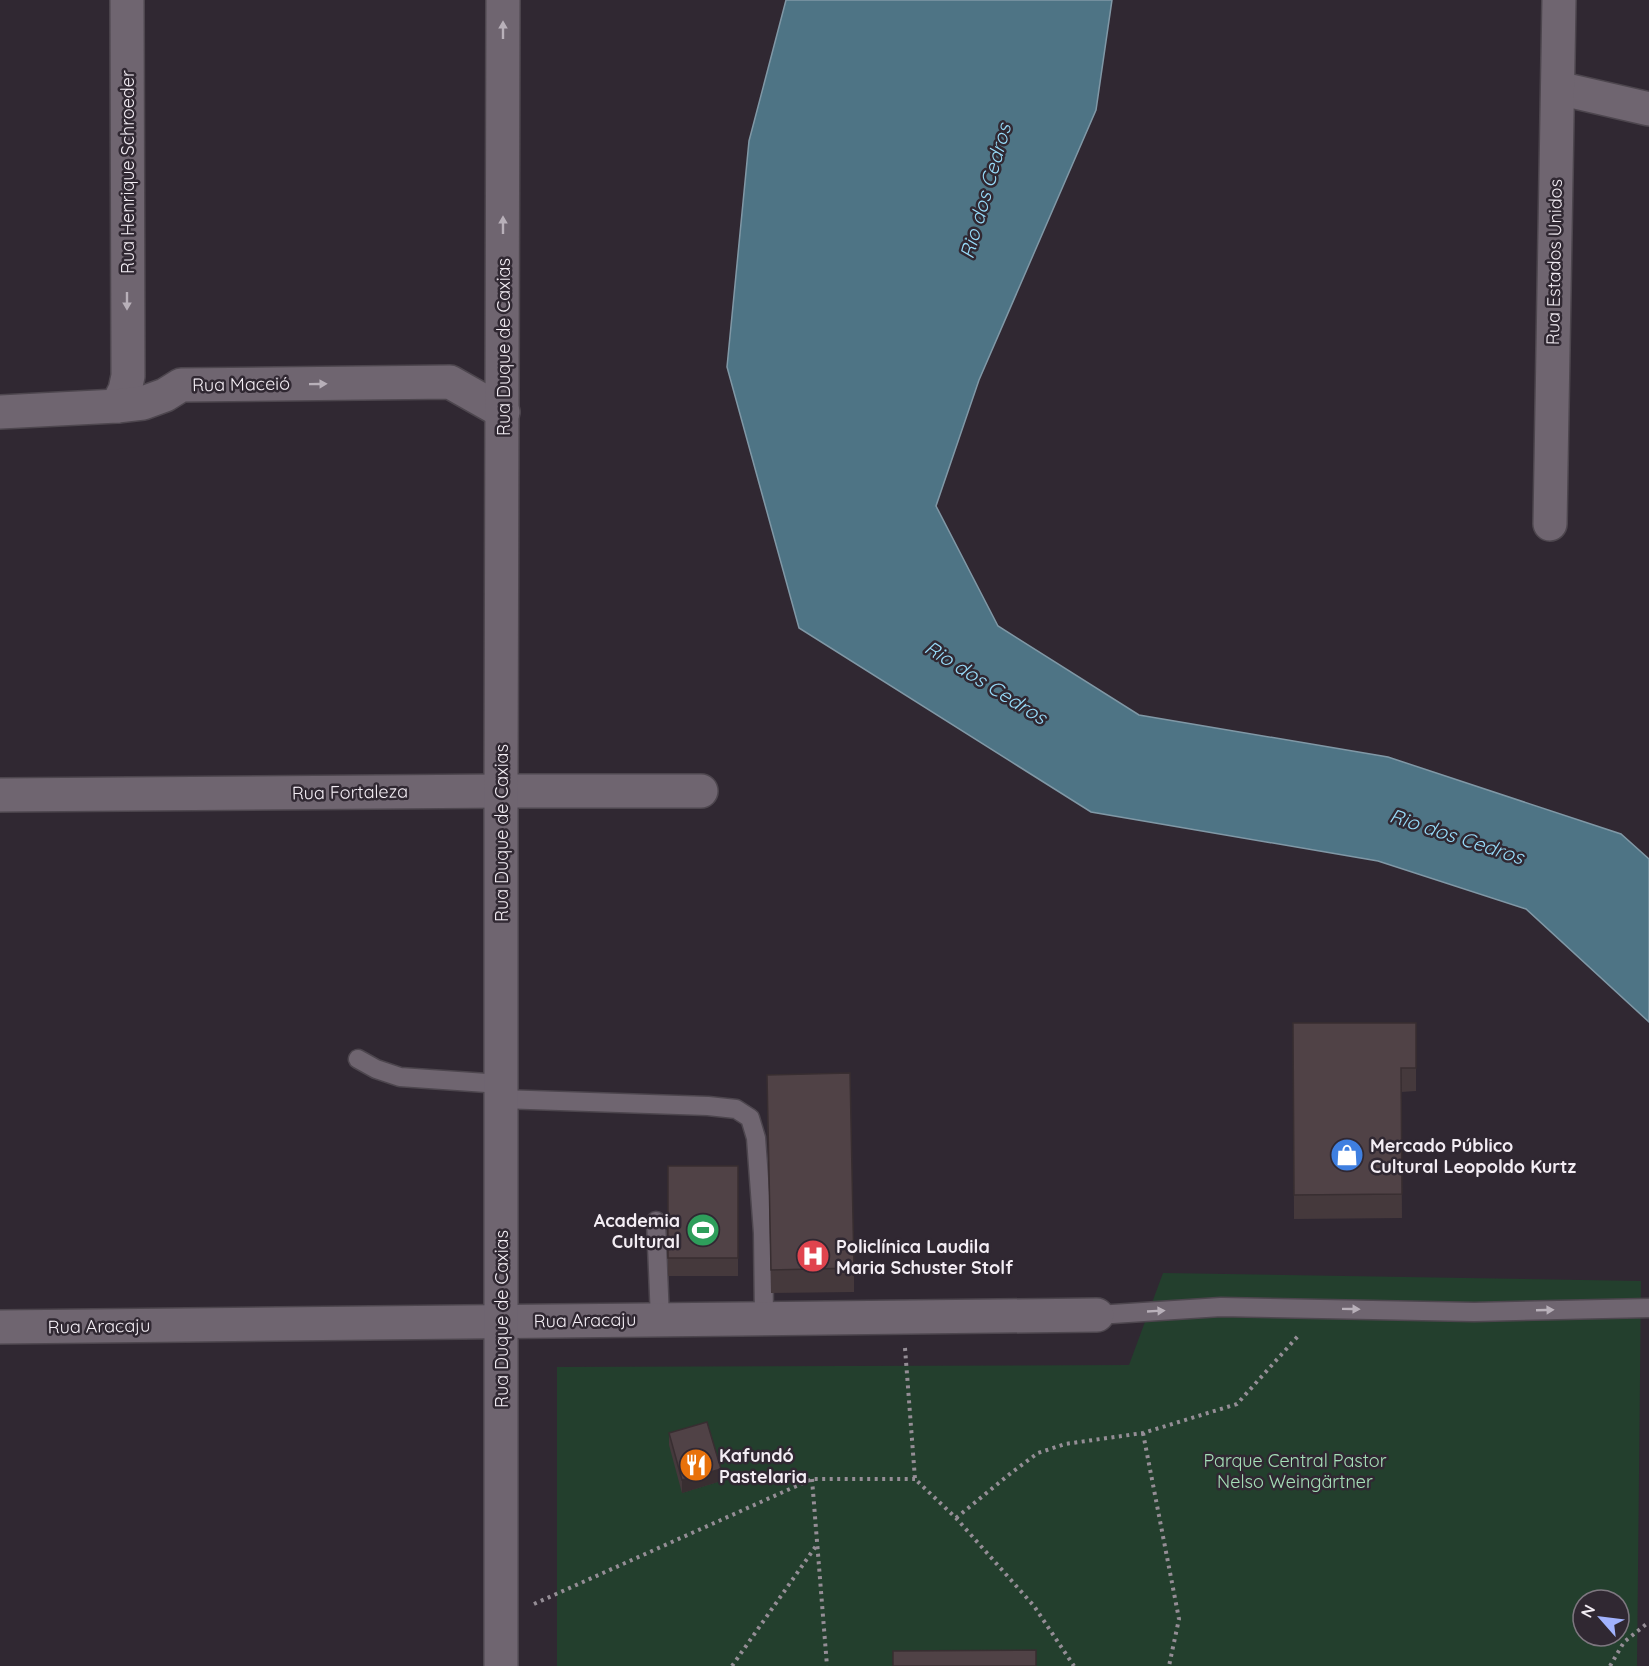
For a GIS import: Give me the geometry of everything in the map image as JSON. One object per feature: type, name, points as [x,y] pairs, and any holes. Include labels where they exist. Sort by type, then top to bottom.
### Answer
[{"type":"street","name":"Rua Henrique Schroeder","points":[[117,406],[125,390],[128,376],[127,0]]},
{"type":"street","name":"Rua Duque de Caxias","points":[[501,1666],[503,0]]},
{"type":"street","name":"Rua Estados Unidos","points":[[1550,524],[1559,0]]},
{"type":"street","points":[[1558,88],[1649,109]]},
{"type":"street","points":[[127,345],[145,366],[159,376],[181,385]]},
{"type":"street","name":"Rua Maceió","points":[[0,412],[143,403],[165,395],[181,385],[450,382],[485,364],[503,347]]},
{"type":"street","points":[[450,382],[503,412]]},
{"type":"street","name":"Rua Fortaleza","points":[[0,795],[700,791]]},
{"type":"street","name":"Rua Aracaju","points":[[0,1327],[1097,1315]]},
{"type":"lane","points":[[358,1059],[376,1069],[400,1077],[501,1091],[736,1109],[750,1118],[756,1138],[762,1221],[764,1318]]},
{"type":"lane","points":[[656,1221],[660,1319]]},
{"type":"lane","points":[[1097,1315],[1221,1307],[1474,1312],[1649,1308]]},
{"type":"path","points":[[903,1317],[915,1479],[956,1518],[1034,1606],[1074,1666]]},
{"type":"path","points":[[956,1518],[1038,1453],[1065,1444],[1143,1433],[1237,1404],[1298,1336],[1308,1336]]},
{"type":"path","points":[[1143,1433],[1179,1619],[1169,1666]]},
{"type":"path","points":[[501,1618],[812,1479],[915,1479]]},
{"type":"path","points":[[812,1479],[827,1666]]},
{"type":"path","points":[[732,1666],[816,1545]]},
{"type":"path","points":[[1611,1666],[1624,1642],[1649,1622]]},
{"type":"green space","name":"Parque Central Pastor Nelso Weingärtner","points":[[1163,1273],[1641,1281],[1637,1666],[557,1666],[557,1367],[1129,1365]]},
{"type":"water","name":"Rio dos Cedros","points":[[786,0],[1112,0],[1096,110],[979,380],[936,506],[998,626],[1139,715],[1388,757],[1621,834],[1649,859],[1649,1022],[1526,909],[1378,861],[1091,812],[799,628],[727,367],[749,141]]},
{"type":"building","name":"Mercado Público Cultural Leopoldo Kurtz","points":[[1293,1023],[1416,1023],[1416,1068],[1401,1068],[1402,1194],[1294,1195]]},
{"type":"building","points":[[850,1073],[854,1268],[771,1270],[767,1075]]},
{"type":"building","name":"Academia Cultural","points":[[668,1166],[738,1166],[738,1258],[668,1258]]},
{"type":"building","points":[[707,1422],[721,1469],[682,1480],[669,1433]]},
{"type":"building","points":[[1036,1650],[1036,1666],[893,1666],[893,1651]]},
{"type":"place","name":"Mercado Público Cultural Leopoldo Kurtz","points":[[1347,1155]]},
{"type":"place","name":"Academia Cultural","points":[[703,1230]]},
{"type":"place","name":"Policlínica Laudila Maria Schuster Stolf","points":[[813,1256]]},
{"type":"place","name":"Kafundó Pastelaria","points":[[696,1465]]}]
